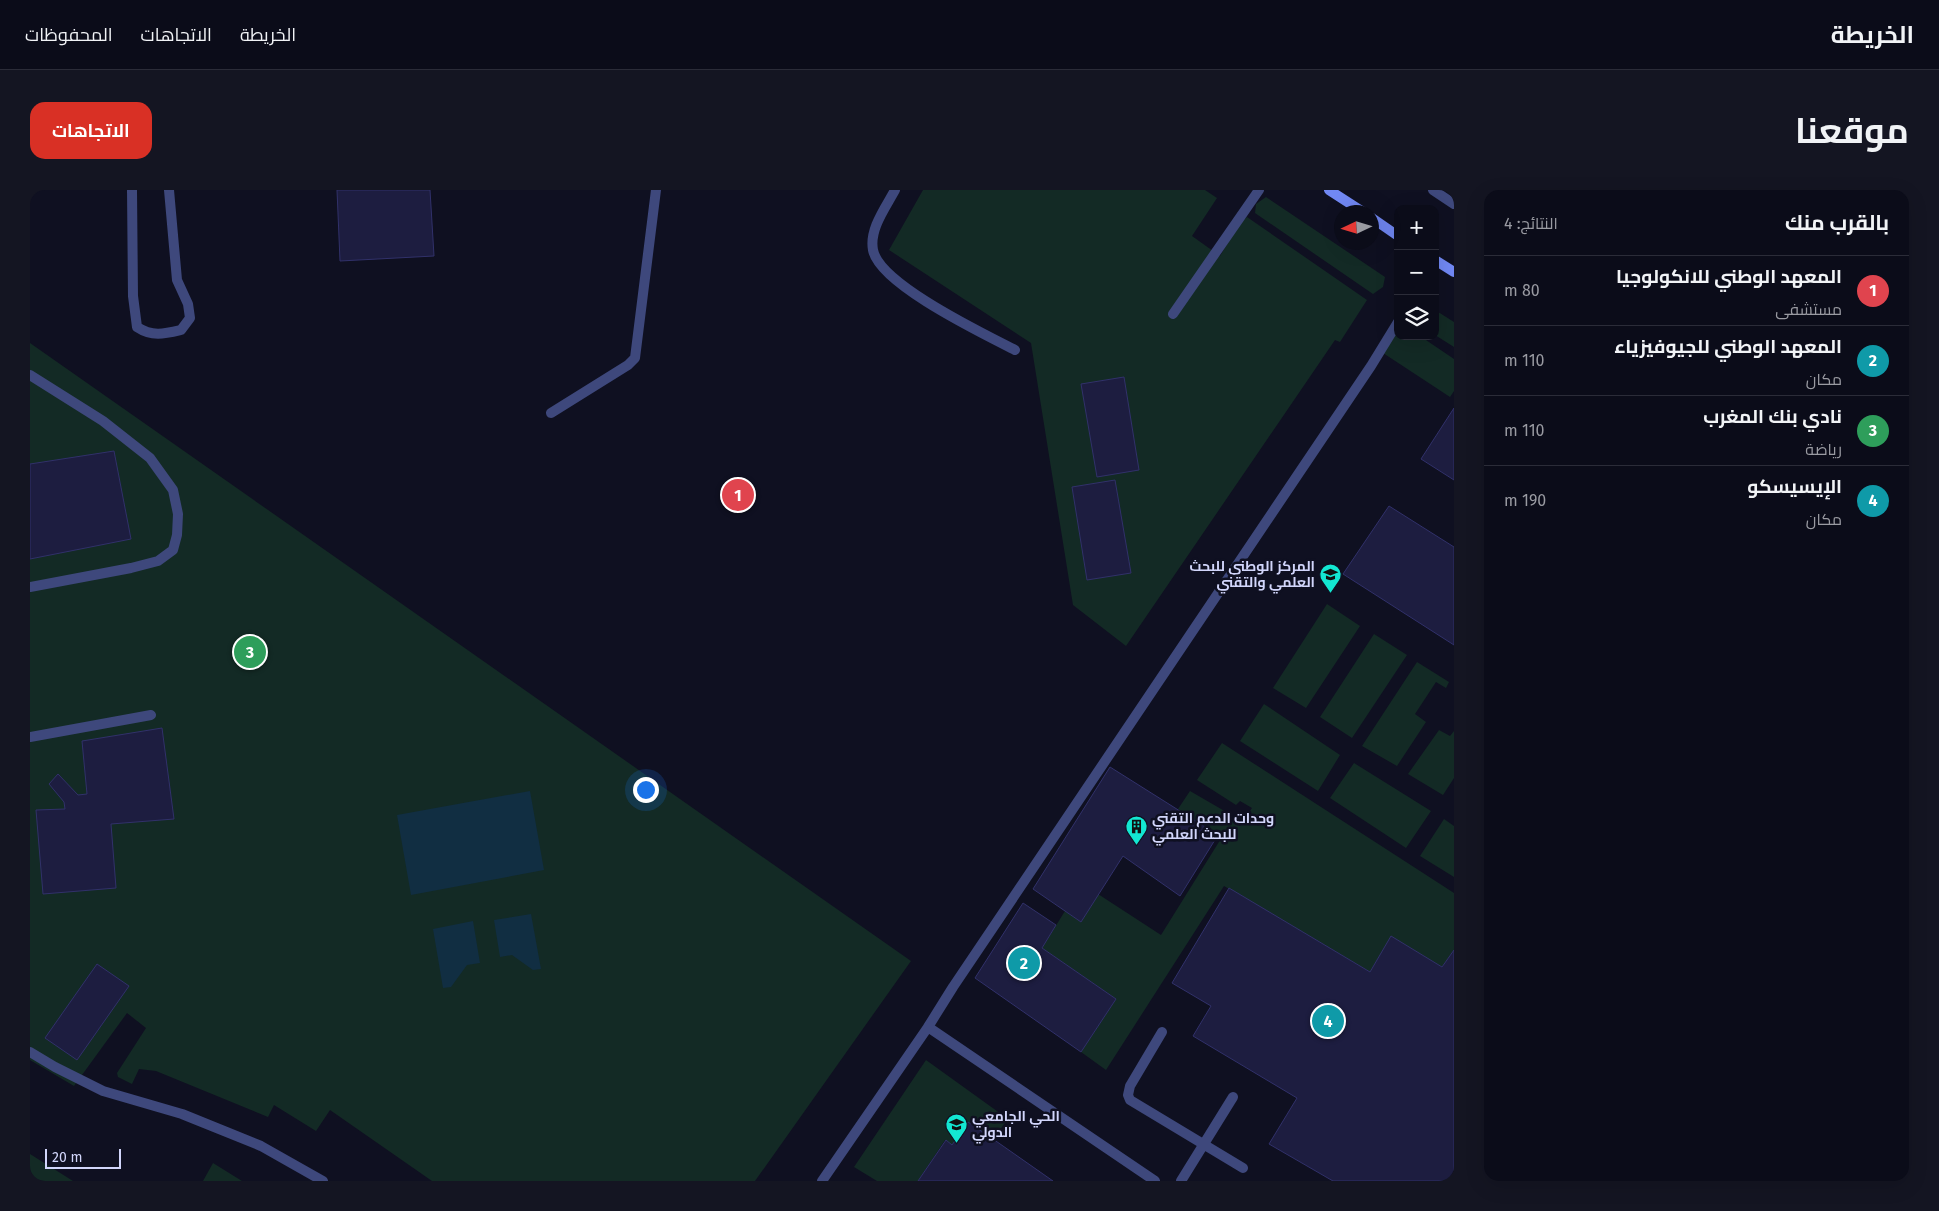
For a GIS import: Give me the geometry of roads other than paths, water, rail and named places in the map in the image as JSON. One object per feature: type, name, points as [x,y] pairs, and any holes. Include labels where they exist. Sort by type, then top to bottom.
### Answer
[{"type":"street","points":[[1329,190],[1352,205]]},
{"type":"street","points":[[1379,223],[1394,233]]},
{"type":"street","points":[[1439,263],[1454,272]]},
{"type":"lane","points":[[132,190],[133,296],[137,327],[146,333],[157,335],[181,330],[190,318],[188,304],[177,280],[169,190]]},
{"type":"lane","points":[[551,413],[628,365],[635,358],[656,190]]},
{"type":"lane","points":[[895,190],[877,224],[873,236],[873,249],[877,262],[914,293],[1014,350]]},
{"type":"lane","points":[[1173,314],[1259,190]]},
{"type":"lane","points":[[1433,190],[1454,204]]},
{"type":"lane","points":[[822,1181],[928,1027],[953,986],[1372,366],[1394,329]]},
{"type":"lane","points":[[30,375],[103,421],[150,458],[173,490],[178,514],[177,535],[173,550],[158,561],[30,587]]},
{"type":"lane","points":[[30,738],[152,715]]},
{"type":"lane","points":[[928,1027],[1154,1181]]},
{"type":"lane","points":[[1162,1032],[1130,1086],[1128,1095],[1134,1103],[1243,1168]]},
{"type":"lane","points":[[30,1052],[103,1091],[182,1114],[262,1146],[323,1181]]},
{"type":"lane","points":[[1181,1181],[1233,1097]]},
{"type":"water","points":[[530,791],[544,870],[411,895],[397,815]]},
{"type":"water","points":[[531,914],[541,969],[533,970],[512,955],[500,957],[494,920]]},
{"type":"water","points":[[473,921],[480,963],[467,965],[451,987],[443,988],[433,929]]},
{"type":"place","name":"المعهد الوطني للانكولوجيا","points":[[738,495]]},
{"type":"place","name":"المركز الوطني للبحث العلمي والتقني","points":[[1331,593]]},
{"type":"place","name":"نادي بنك المغرب","points":[[250,652]]},
{"type":"place","name":"وحدات الدعم التقني للبحث العلمي","points":[[1136,845]]},
{"type":"place","name":"المعهد الوطني للجيوفيزياء","points":[[1024,963]]},
{"type":"place","name":"اﻹيسيسكو","points":[[1328,1021]]},
{"type":"place","name":"الحي الجامعي الدولي","points":[[956,1143]]}]
